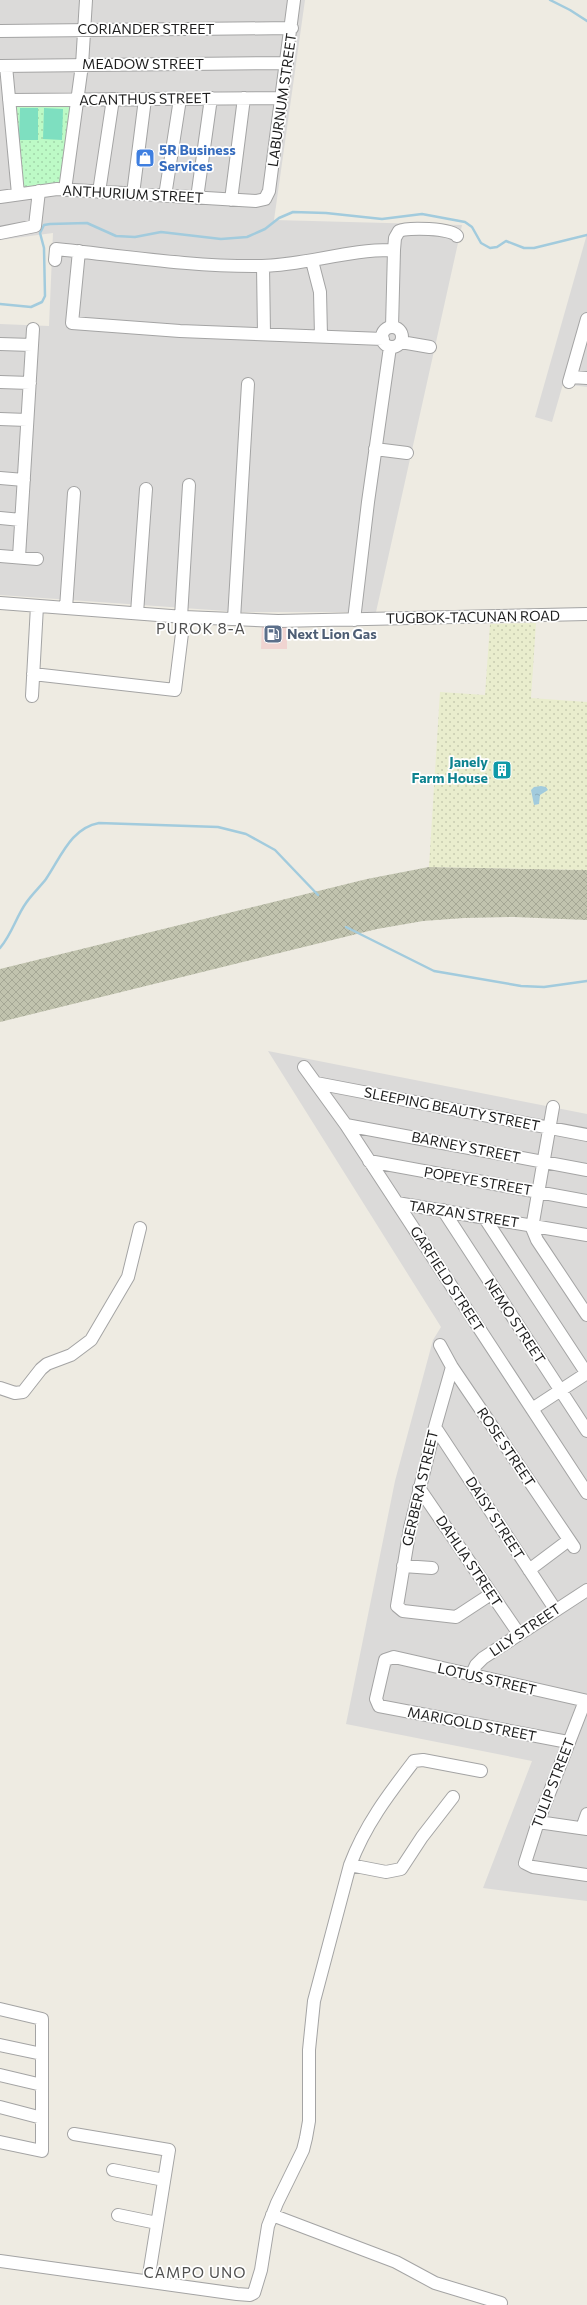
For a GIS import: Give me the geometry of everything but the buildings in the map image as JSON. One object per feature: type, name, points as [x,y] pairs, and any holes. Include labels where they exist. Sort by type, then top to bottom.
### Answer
[{"type":"street","points":[[65,190],[82,65],[86,0]]},
{"type":"street","name":"LABURNUM STREET","points":[[265,199],[269,191],[292,28],[294,0]]},
{"type":"street","name":"CORIANDER STREET","points":[[0,31],[292,28]]},
{"type":"street","name":"MEADOW STREET","points":[[3,66],[287,63]]},
{"type":"street","points":[[3,66],[9,100],[18,194]]},
{"type":"street","points":[[165,196],[180,98]]},
{"type":"street","points":[[197,198],[211,98]]},
{"type":"street","points":[[231,200],[244,98]]},
{"type":"street","name":"ACANTHUS STREET","points":[[9,100],[281,98]]},
{"type":"street","points":[[99,192],[113,99]]},
{"type":"street","points":[[132,194],[145,99]]},
{"type":"street","name":"ANTHURIUM STREET","points":[[0,197],[39,191],[65,190],[231,200],[256,201],[265,199]]},
{"type":"street","points":[[0,233],[35,226],[39,191]]},
{"type":"street","points":[[392,327],[394,250],[396,234],[402,229],[449,230],[457,236]]},
{"type":"street","points":[[55,260],[56,249],[201,263],[263,266],[312,261],[370,250],[394,250]]},
{"type":"street","points":[[79,251],[72,323],[320,336],[430,347]]},
{"type":"street","points":[[312,261],[320,292],[320,336]]},
{"type":"street","points":[[263,266],[259,300],[264,334]]},
{"type":"street","points":[[587,319],[570,379],[587,378]]},
{"type":"street","points":[[351,620],[391,343],[385,329],[392,327],[400,330],[403,336],[391,343]]},
{"type":"street","points":[[19,557],[33,329]]},
{"type":"street","points":[[0,344],[32,345]]},
{"type":"street","points":[[0,382],[30,383]]},
{"type":"street","points":[[234,620],[248,384]]},
{"type":"street","points":[[0,420],[28,420]]},
{"type":"street","points":[[375,449],[407,453]]},
{"type":"street","points":[[0,478],[24,480]]},
{"type":"street","points":[[33,674],[174,690],[182,617],[189,485]]},
{"type":"street","points":[[137,613],[146,489]]},
{"type":"street","points":[[66,608],[74,493]]},
{"type":"street","points":[[0,518],[22,520]]},
{"type":"street","points":[[0,556],[37,559]]},
{"type":"street","name":"TUGBOK-TACUNAN ROAD","points":[[0,604],[234,620],[351,620],[587,614]]},
{"type":"street","points":[[32,696],[36,606]]},
{"type":"street","name":"GARFIELD STREET","points":[[304,1068],[346,1125],[587,1493]]},
{"type":"street","name":"SLEEPING BEAUTY STREET","points":[[316,1083],[587,1134]]},
{"type":"street","points":[[552,1107],[531,1225],[537,1240],[587,1315]]},
{"type":"street","name":"BARNEY STREET","points":[[346,1125],[587,1170]]},
{"type":"street","name":"POPEYE STREET","points":[[369,1161],[587,1201]]},
{"type":"street","name":"TARZAN STREET","points":[[397,1203],[531,1225]]},
{"type":"street","name":"NEMO STREET","points":[[443,1210],[587,1431]]},
{"type":"street","points":[[484,1217],[587,1373],[532,1409]]},
{"type":"street","points":[[531,1225],[587,1235]]},
{"type":"street","points":[[0,1388],[20,1394],[27,1389],[41,1369],[47,1364],[71,1355],[91,1340],[128,1277],[140,1228]]},
{"type":"street","name":"ROSE STREET","points":[[440,1346],[452,1367],[572,1544],[529,1570]]},
{"type":"street","name":"GERBERA STREET","points":[[452,1367],[419,1488],[397,1603],[400,1610],[456,1617],[491,1594]]},
{"type":"street","name":"DAISY STREET","points":[[435,1427],[555,1609]]},
{"type":"street","name":"DAHLIA STREET","points":[[419,1488],[519,1634]]},
{"type":"street","points":[[403,1566],[432,1568]]},
{"type":"street","name":"LILY STREET","points":[[471,1676],[479,1661],[555,1609],[587,1590]]},
{"type":"street","name":"LOTUS STREET","points":[[377,1704],[384,1663],[387,1658],[394,1657],[471,1676],[586,1701]]},
{"type":"street","name":"TULIP STREET","points":[[586,1701],[568,1742],[525,1859],[526,1865],[587,1875]]},
{"type":"street","name":"MARIGOLD STREET","points":[[377,1704],[381,1707],[568,1742]]},
{"type":"street","points":[[0,2261],[250,2295],[254,2293],[258,2284],[266,2237],[272,2215],[303,2150],[306,2138],[309,2121],[309,2050],[314,2001],[350,1865],[364,1830],[380,1804],[414,1761],[423,1760],[481,1771]]},
{"type":"street","points":[[350,1865],[386,1872],[402,1869],[426,1832],[453,1797]]},
{"type":"street","points":[[538,1822],[584,1828],[587,1814]]},
{"type":"street","points":[[0,2009],[42,2019],[42,2151],[0,2142]]},
{"type":"street","points":[[0,2045],[42,2054]]},
{"type":"street","points":[[0,2075],[42,2085]]},
{"type":"street","points":[[0,2107],[42,2118]]},
{"type":"street","points":[[74,2134],[169,2150],[148,2281]]},
{"type":"street","points":[[113,2170],[164,2180]]},
{"type":"street","points":[[118,2215],[157,2223]]},
{"type":"street","points":[[272,2215],[396,2262],[428,2280],[501,2304]]},
{"type":"shaded area","points":[[0,0],[305,0],[274,220],[462,225],[376,612],[240,612],[0,595],[0,324],[49,326],[53,233],[0,240]]},
{"type":"shaded area","points":[[587,234],[587,387],[563,384],[552,422],[535,417]]},
{"type":"shaded area","points":[[536,623],[531,698],[587,702],[587,870],[429,867],[440,692],[485,695],[490,624]]},
{"type":"shaded area","points":[[262,624],[287,624],[287,649],[261,649]]},
{"type":"shaded area","points":[[429,867],[587,870],[587,920],[514,917],[423,921],[377,929],[0,1022],[0,969],[367,879]]},
{"type":"shaded area","points":[[268,1051],[587,1114],[587,1901],[483,1888],[532,1761],[346,1724],[395,1481],[433,1340],[441,1327]]},
{"type":"green space","points":[[73,104],[62,184],[23,188],[14,105]]},
{"type":"green space","points":[[20,108],[38,108],[38,140],[19,140]]},
{"type":"green space","points":[[44,108],[63,109],[62,140],[43,139]]},
{"type":"water","points":[[534,787],[546,787],[548,790],[540,795],[539,804],[534,805],[531,790]]},
{"type":"waterway","points":[[550,0],[587,21]]},
{"type":"waterway","points":[[0,304],[31,307],[42,302],[45,296],[44,248],[40,233],[44,225],[50,224],[87,223],[116,236],[135,237],[161,232],[221,239],[247,237],[265,229],[279,218],[293,212],[326,213],[382,219],[422,214],[465,222],[472,227],[481,243],[490,248],[497,247],[506,241],[524,248],[534,248],[587,235]]},
{"type":"waterway","points":[[0,948],[8,937],[26,903],[46,879],[74,837],[89,826],[99,823],[218,827],[246,834],[275,850],[318,895]]},
{"type":"waterway","points":[[346,927],[434,971],[521,986],[544,987],[587,981]]},
{"type":"place","name":"5R Business Services","points":[[145,158]]},
{"type":"place","name":"Next Lion Gas","points":[[273,634]]},
{"type":"place","name":"Janely Farm House","points":[[502,770]]},
{"type":"district","name":"PUROK 8-A","points":[[201,629]]},
{"type":"district","name":"CAMPO UNO","points":[[195,2273]]}]
